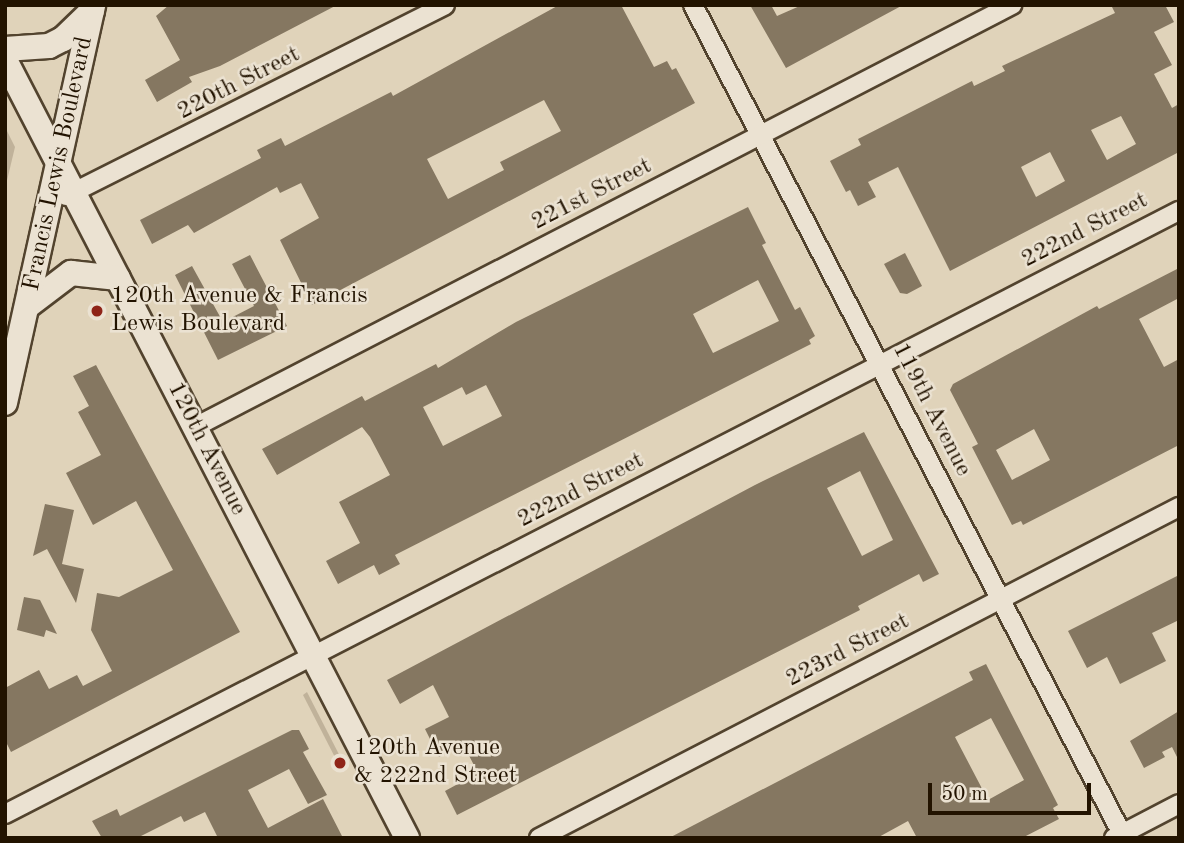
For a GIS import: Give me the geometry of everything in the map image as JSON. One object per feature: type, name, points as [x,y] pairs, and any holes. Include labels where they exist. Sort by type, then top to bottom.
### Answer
[{"type":"street","name":"220th Street","points":[[64,197],[445,5]]},
{"type":"street","name":"119th Avenue","points":[[694,5],[1120,836]]},
{"type":"street","name":"221st Street","points":[[195,427],[1012,5]]},
{"type":"street","name":"Francis Lewis Boulevard","points":[[5,403],[29,304],[64,197],[59,164],[92,8]]},
{"type":"street","points":[[5,50],[49,46],[63,39],[92,8]]},
{"type":"street","points":[[5,60],[59,164]]},
{"type":"street","name":"120th Avenue","points":[[64,197],[118,278],[407,838]]},
{"type":"street","name":"222nd Street","points":[[5,814],[1179,211]]},
{"type":"street","points":[[29,304],[71,273],[118,278]]},
{"type":"street","name":"223rd Street","points":[[539,838],[1179,507]]},
{"type":"street","points":[[1120,836],[1179,804]]},
{"type":"shaded area","points":[[5,127],[15,147],[5,189]]},
{"type":"shaded area","points":[[307,692],[346,768],[342,771],[303,695]]},
{"type":"building","points":[[169,5],[337,5],[220,66],[189,77],[192,82],[157,102],[145,80],[180,60],[156,16]]},
{"type":"building","points":[[559,5],[621,5],[654,67],[667,61],[672,70],[676,68],[695,103],[312,305],[280,240],[319,218],[301,183],[280,193],[277,187],[194,233],[188,225],[152,244],[140,220],[261,158],[257,150],[281,138],[285,146],[391,92],[393,96]],"holes":[[[544,100],[561,131],[500,162],[504,170],[448,199],[427,159]]]},
{"type":"building","points":[[750,5],[771,5],[777,16],[802,5],[903,5],[786,68]]},
{"type":"building","points":[[1111,5],[1165,5],[1174,22],[1154,32],[1172,65],[1154,74],[1172,108],[1179,104],[1179,152],[950,271],[898,167],[868,182],[876,197],[858,206],[850,190],[846,192],[830,161],[861,145],[858,139],[972,81],[974,86],[1005,71],[1002,66],[1115,13]],"holes":[[[1121,116],[1136,144],[1107,160],[1091,130]],[[1050,152],[1065,181],[1036,197],[1021,167]]]},
{"type":"building","points":[[748,207],[766,243],[762,245],[795,310],[800,307],[815,336],[809,340],[811,344],[395,555],[400,564],[379,575],[374,565],[338,584],[326,561],[360,543],[339,502],[390,475],[370,437],[362,427],[277,475],[262,449],[362,396],[365,401],[436,364],[438,368],[516,322]],"holes":[[[758,280],[779,321],[713,353],[693,314]],[[486,385],[502,416],[443,446],[423,407],[462,387],[466,395]]]},
{"type":"building","points":[[905,253],[922,286],[907,294],[900,293],[884,264]]},
{"type":"building","points":[[250,255],[287,326],[218,360],[175,275],[192,266],[223,322],[254,306],[232,264]]},
{"type":"building","points":[[1179,268],[1179,298],[1139,319],[1164,367],[1179,359],[1179,445],[1023,525],[1021,521],[1012,525],[972,447],[978,444],[950,390],[953,384],[1097,306],[1099,309]],"holes":[[[1034,429],[1050,460],[1012,480],[996,450]]]},
{"type":"building","points":[[96,365],[240,632],[11,752],[5,740],[5,688],[39,670],[49,689],[77,675],[83,686],[112,671],[91,630],[97,593],[119,597],[173,570],[136,501],[93,525],[66,473],[101,455],[78,412],[89,406],[73,376]]},
{"type":"building","points":[[864,432],[939,574],[923,582],[919,574],[858,606],[860,610],[457,815],[445,791],[478,773],[463,744],[439,757],[425,729],[449,717],[433,685],[400,704],[387,680],[755,485]],"holes":[[[860,471],[893,540],[862,556],[827,488]]]},
{"type":"building","points":[[45,504],[74,510],[62,564],[84,569],[76,603],[47,549],[33,556]]},
{"type":"building","points":[[1179,575],[1179,620],[1152,633],[1166,661],[1120,684],[1107,657],[1087,668],[1068,631]]},
{"type":"building","points":[[24,597],[40,600],[57,634],[46,630],[44,637],[17,630]]},
{"type":"building","points":[[986,664],[1058,805],[1053,808],[1059,819],[1022,838],[917,838],[908,821],[877,838],[669,838],[973,680],[969,672]],"holes":[[[991,718],[1024,780],[988,800],[955,737]]]},
{"type":"building","points":[[1179,711],[1179,761],[1172,747],[1162,752],[1165,757],[1144,768],[1130,741]]},
{"type":"building","points":[[292,730],[299,730],[309,749],[303,752],[327,795],[308,804],[289,769],[248,790],[268,828],[323,799],[343,838],[218,838],[205,812],[184,822],[181,816],[137,838],[102,838],[92,821],[117,809],[120,816]]},
{"type":"place","name":"120th Avenue & Francis Lewis Boulevard","points":[[97,311]]},
{"type":"place","name":"120th Avenue & 222nd Street","points":[[340,763]]}]
